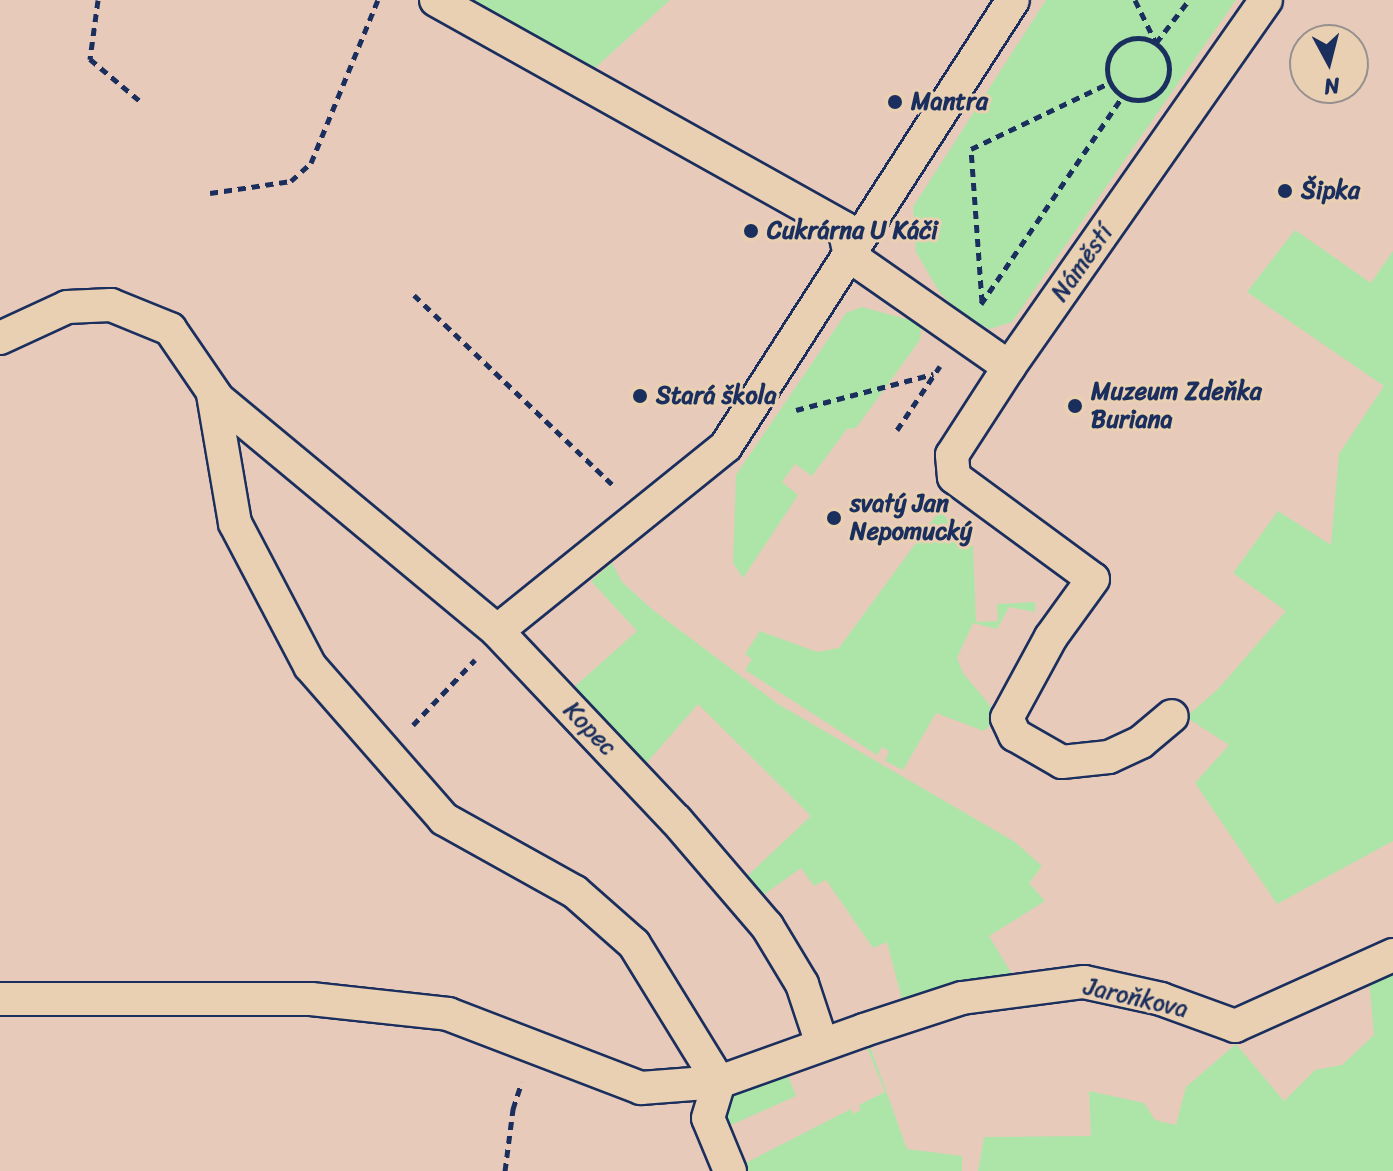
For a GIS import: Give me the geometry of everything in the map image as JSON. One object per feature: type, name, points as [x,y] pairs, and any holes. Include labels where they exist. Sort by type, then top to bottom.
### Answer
[{"type":"street","points":[[436,0],[844,228],[850,256],[1009,367]]},
{"type":"street","points":[[497,631],[726,446],[1013,0]]},
{"type":"street","name":"Náměstí","points":[[1172,716],[1141,742],[1109,757],[1062,762],[1015,735],[1007,718],[1051,637],[1093,579],[954,477],[952,455],[1009,367],[1266,0]]},
{"type":"street","name":"Kopec","points":[[0,338],[67,307],[111,305],[170,329],[213,394],[497,631],[676,820],[767,926],[802,984],[822,1044]]},
{"type":"street","name":"Kopec","points":[[213,394],[235,523],[310,666],[444,819],[575,892],[634,944],[719,1082]]},
{"type":"street","name":"Jaroňkova","points":[[822,1044],[962,998],[1084,982],[1161,999],[1235,1026],[1393,955]]},
{"type":"street","points":[[0,999],[311,999],[432,1012],[641,1088],[719,1082],[822,1044]]},
{"type":"street","points":[[719,1082],[708,1118],[730,1171]]},
{"type":"path","points":[[98,0],[90,59],[141,102]]},
{"type":"path","points":[[210,193],[291,181],[311,163],[378,0]]},
{"type":"path","points":[[1135,0],[1169,64],[1165,84],[1144,100],[1122,97],[1109,83],[1106,64],[1115,46],[1130,38],[1156,43]]},
{"type":"path","points":[[1156,43],[1189,0]]},
{"type":"path","points":[[1109,83],[971,149],[982,304],[1122,97]]},
{"type":"path","points":[[414,295],[643,514]]},
{"type":"path","points":[[897,430],[961,335]]},
{"type":"path","points":[[741,424],[935,374]]},
{"type":"path","points":[[407,731],[497,631]]},
{"type":"path","points":[[505,1171],[513,1109],[527,1068]]},
{"type":"green space","points":[[465,0],[670,0],[595,68]]},
{"type":"green space","points":[[1046,0],[1236,0],[1012,322],[990,329],[964,316],[940,293],[916,252],[913,207]]},
{"type":"green space","points":[[1295,230],[1371,283],[1393,251],[1393,841],[1277,904],[1195,783],[1229,745],[1186,717],[1218,689],[1286,611],[1233,573],[1278,511],[1331,545],[1339,454],[1384,386],[1247,292]]},
{"type":"green space","points":[[862,307],[910,320],[921,328],[920,340],[856,428],[847,429],[812,476],[795,464],[782,482],[798,495],[743,578],[733,563],[736,475],[846,313]]},
{"type":"green space","points":[[940,510],[968,546],[973,546],[976,622],[998,621],[997,604],[1035,602],[1035,612],[1009,607],[997,629],[973,623],[957,658],[963,673],[999,716],[984,731],[936,713],[903,770],[885,761],[889,751],[882,747],[877,755],[745,670],[752,659],[745,654],[760,631],[817,652],[839,648]]},
{"type":"green space","points":[[612,563],[622,582],[653,610],[778,704],[1015,842],[1042,866],[1029,883],[1045,901],[989,936],[1015,979],[904,1007],[887,942],[873,948],[826,880],[814,886],[801,868],[758,899],[744,879],[811,816],[698,704],[644,766],[572,689],[637,631],[591,581]]},
{"type":"green space","points":[[1393,967],[1393,1171],[978,1171],[984,1137],[1091,1136],[1089,1091],[1144,1103],[1155,1120],[1176,1125],[1186,1087],[1236,1044],[1284,1101],[1315,1070],[1342,1065],[1374,1035],[1369,977]]},
{"type":"green space","points":[[864,1030],[907,1149],[962,1156],[962,1171],[730,1171],[851,1109],[853,1114],[861,1110],[859,1105],[885,1092],[866,1045],[788,1076],[796,1096],[713,1133],[713,1096]]},
{"type":"place","name":"Mantra","points":[[895,102]]},
{"type":"place","name":"Šipka","points":[[1285,191]]},
{"type":"place","name":"Cukrárna U Káči","points":[[751,231]]},
{"type":"place","name":"Stará škola","points":[[640,396]]},
{"type":"place","name":"Muzeum Zdeňka Buriana","points":[[1075,406]]},
{"type":"place","name":"svatý Jan Nepomucký","points":[[834,518]]}]
